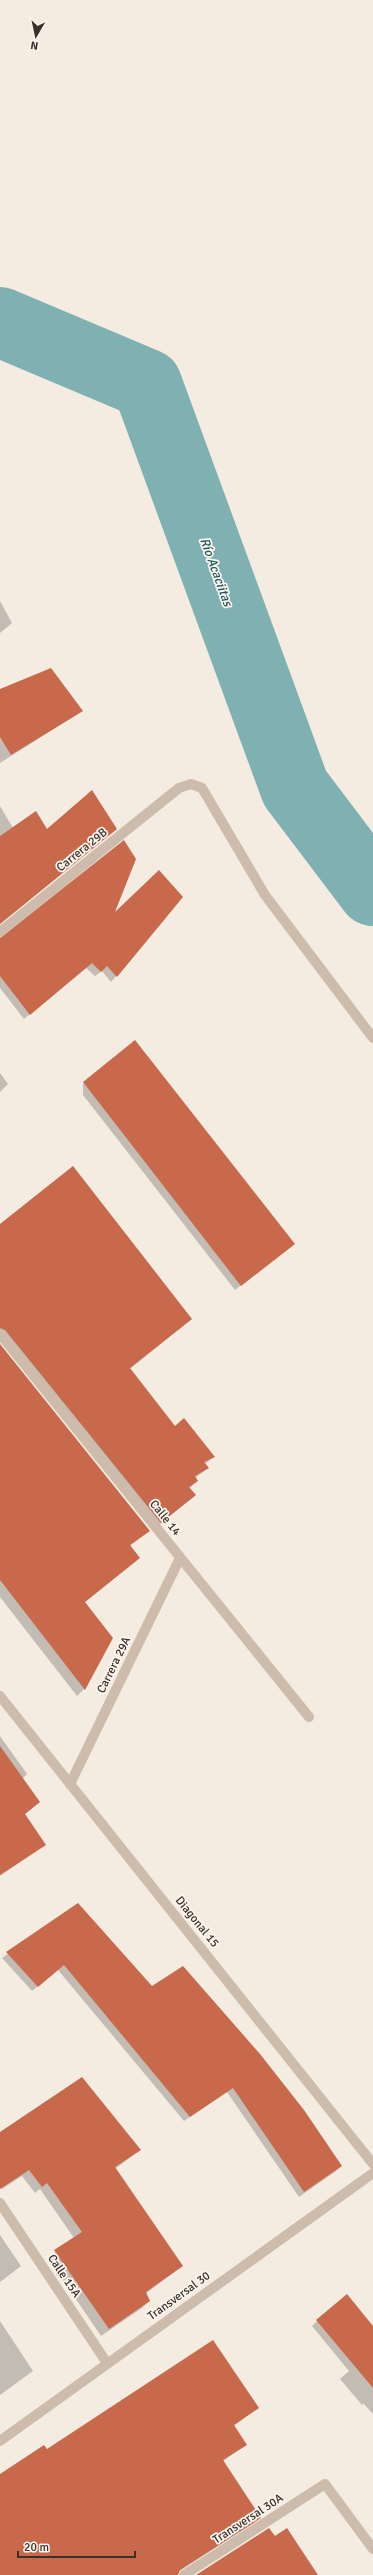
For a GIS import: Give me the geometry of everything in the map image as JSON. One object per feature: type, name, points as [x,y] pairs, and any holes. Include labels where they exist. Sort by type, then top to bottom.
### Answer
[{"type":"street","name":"Carrera 29B","points":[[0,932],[179,788],[190,784],[202,788],[265,895],[373,1038]]},
{"type":"street","name":"Calle 14","points":[[0,1334],[309,1717]]},
{"type":"street","name":"Carrera 29A","points":[[70,1784],[180,1558]]},
{"type":"street","name":"Diagonal 15","points":[[0,1696],[373,2164]]},
{"type":"street","name":"Transversal 30","points":[[0,2441],[373,2173]]},
{"type":"street","name":"Calle 15A","points":[[0,2203],[107,2363]]},
{"type":"street","name":"Transversal 30A","points":[[184,2575],[325,2484],[373,2549]]},
{"type":"building","points":[[51,668],[83,711],[11,755],[0,737],[0,689]]},
{"type":"building","points":[[92,790],[117,829],[0,924],[0,836],[36,811],[47,829]]},
{"type":"building","points":[[124,840],[136,859],[115,912],[159,870],[183,897],[117,977],[107,966],[101,972],[92,963],[30,1015],[0,976],[0,938]]},
{"type":"building","points":[[135,1040],[295,1244],[241,1286],[83,1082]]},
{"type":"building","points":[[73,1166],[192,1319],[130,1368],[175,1426],[184,1418],[215,1457],[204,1462],[209,1468],[195,1476],[198,1481],[189,1487],[196,1495],[161,1523],[5,1330],[0,1328],[0,1224]]},
{"type":"building","points":[[0,1344],[150,1531],[130,1545],[140,1558],[85,1602],[113,1638],[85,1690],[0,1580]]},
{"type":"building","points":[[0,1746],[40,1802],[25,1814],[46,1845],[0,1875]]},
{"type":"building","points":[[78,1903],[152,1986],[183,1966],[260,2054],[304,2110],[342,2166],[304,2192],[233,2088],[190,2117],[64,1965],[38,1987],[6,1952]]},
{"type":"building","points":[[82,2077],[141,2150],[115,2167],[183,2266],[146,2292],[150,2301],[109,2329],[54,2250],[82,2232],[47,2183],[42,2187],[29,2170],[0,2189],[0,2132]]},
{"type":"building","points":[[347,2294],[373,2326],[373,2388],[316,2320]]},
{"type":"building","points":[[213,2340],[259,2408],[234,2425],[247,2445],[223,2460],[261,2518],[180,2570],[178,2575],[0,2575],[0,2474],[44,2445],[47,2449]]},
{"type":"building","points":[[269,2528],[275,2536],[287,2528],[318,2575],[196,2575]]},
{"type":"waterway","name":"Río Acaciitas","points":[[0,322],[147,384],[295,788],[373,891]]}]
